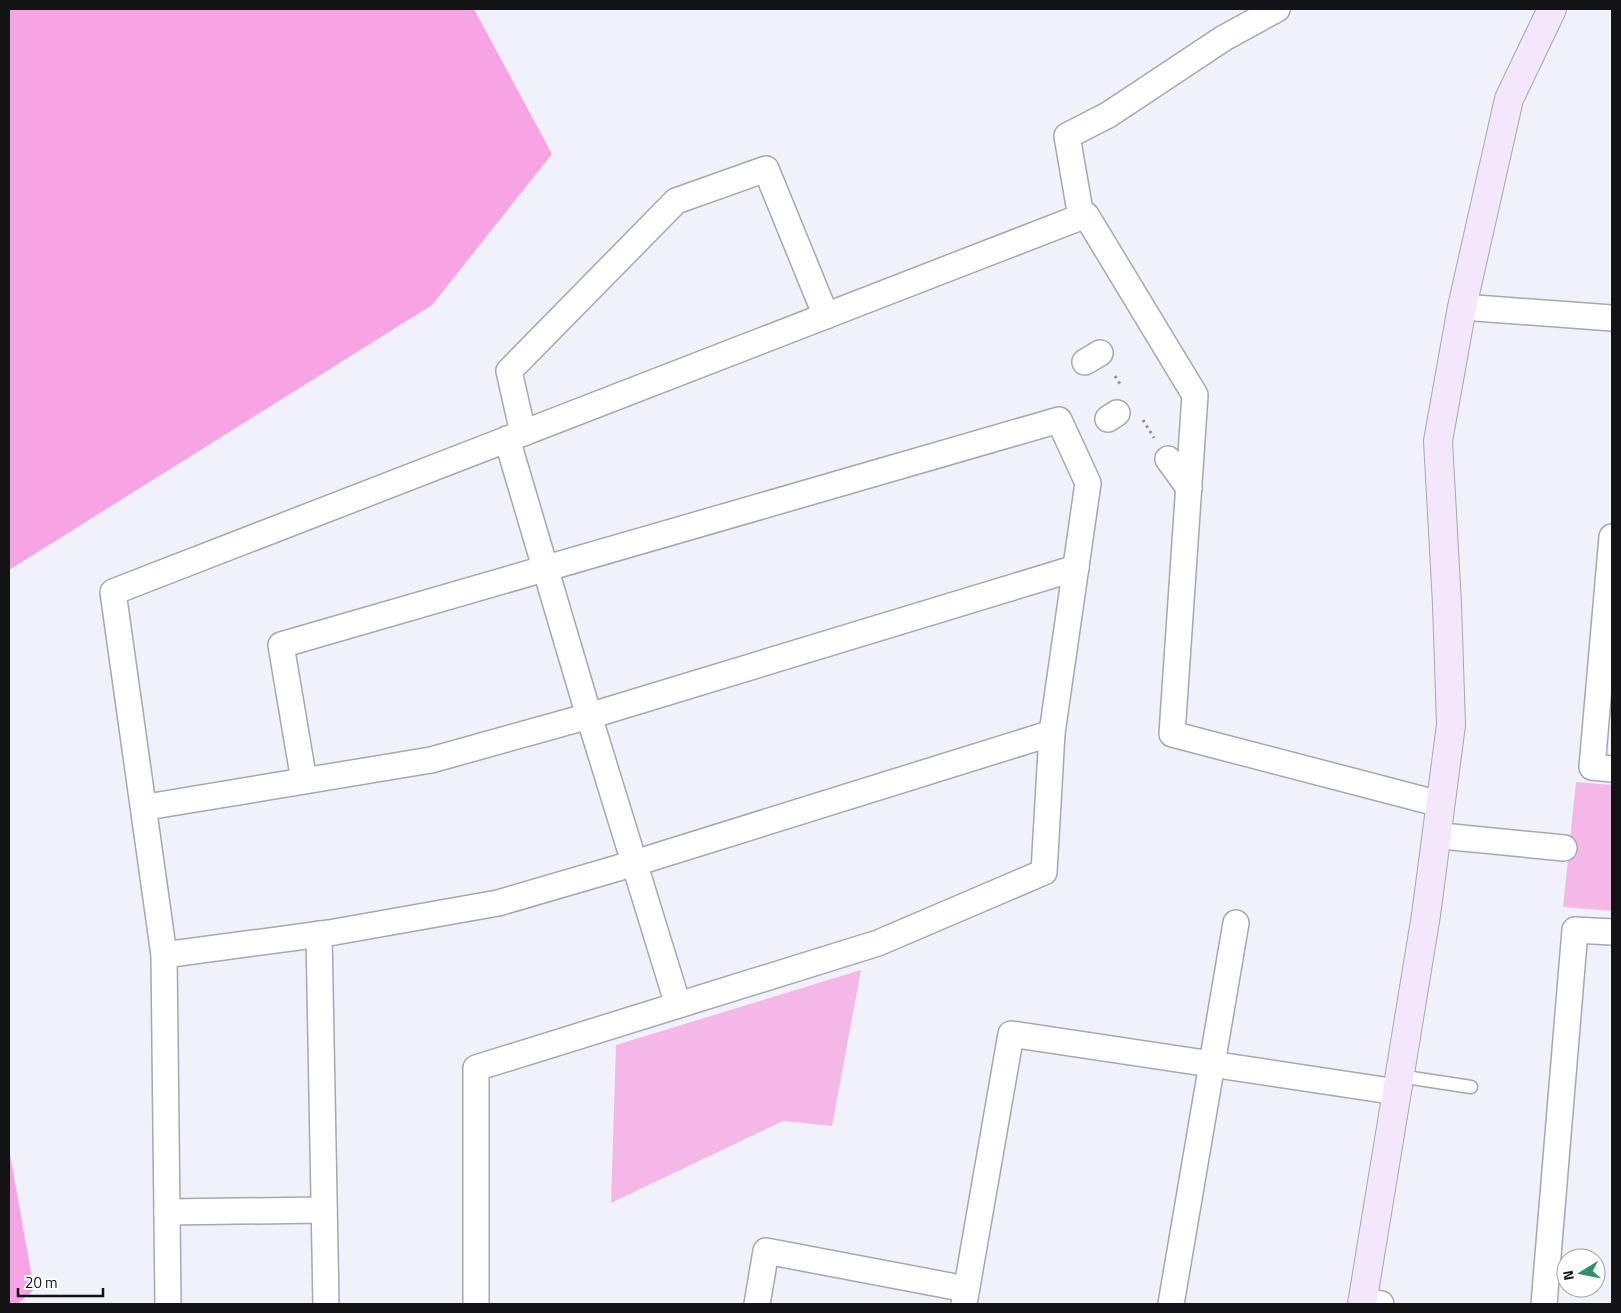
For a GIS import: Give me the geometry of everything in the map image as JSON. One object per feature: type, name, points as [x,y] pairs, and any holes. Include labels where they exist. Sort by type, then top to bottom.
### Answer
[{"type":"street","points":[[1081,217],[1068,136],[1108,115],[1224,38],[1277,9]]},
{"type":"street","points":[[1368,1304],[1398,1084],[1426,915],[1451,725],[1447,604],[1438,441],[1462,307],[1509,99],[1552,9]]},
{"type":"street","points":[[678,1004],[545,569],[515,436],[509,371],[676,201],[766,169],[826,316]]},
{"type":"street","points":[[168,1304],[164,955],[114,592],[1086,215],[1195,395],[1172,734],[1440,804]]},
{"type":"street","points":[[1462,307],[1612,318]]},
{"type":"street","points":[[304,781],[281,645],[1059,420],[1073,439],[1088,483],[1052,733],[1044,872],[878,943],[476,1068],[476,1304]]},
{"type":"street","points":[[1168,459],[1189,488]]},
{"type":"street","points":[[1612,537],[1592,767],[1612,769]]},
{"type":"street","points":[[153,806],[431,760],[589,716],[1076,568]]},
{"type":"street","points":[[164,955],[319,934],[498,904],[1052,733]]},
{"type":"street","points":[[1452,837],[1564,848]]},
{"type":"street","points":[[1171,1304],[1236,923]]},
{"type":"street","points":[[1544,1304],[1574,930],[1612,932]]},
{"type":"street","points":[[319,934],[326,1304]]},
{"type":"street","points":[[757,1304],[766,1251],[965,1297],[1011,1034],[1212,1064],[1398,1084]]},
{"type":"street","points":[[167,1212],[324,1210]]},
{"type":"lane","points":[[1398,1084],[1471,1087]]},
{"type":"shaded area","points":[[9,9],[474,9],[552,154],[432,305],[9,570]]},
{"type":"shaded area","points":[[1576,782],[1612,785],[1612,911],[1563,907]]},
{"type":"shaded area","points":[[861,970],[832,1126],[783,1121],[611,1203],[616,1045]]},
{"type":"shaded area","points":[[9,1149],[34,1290],[17,1304],[9,1304]]}]
